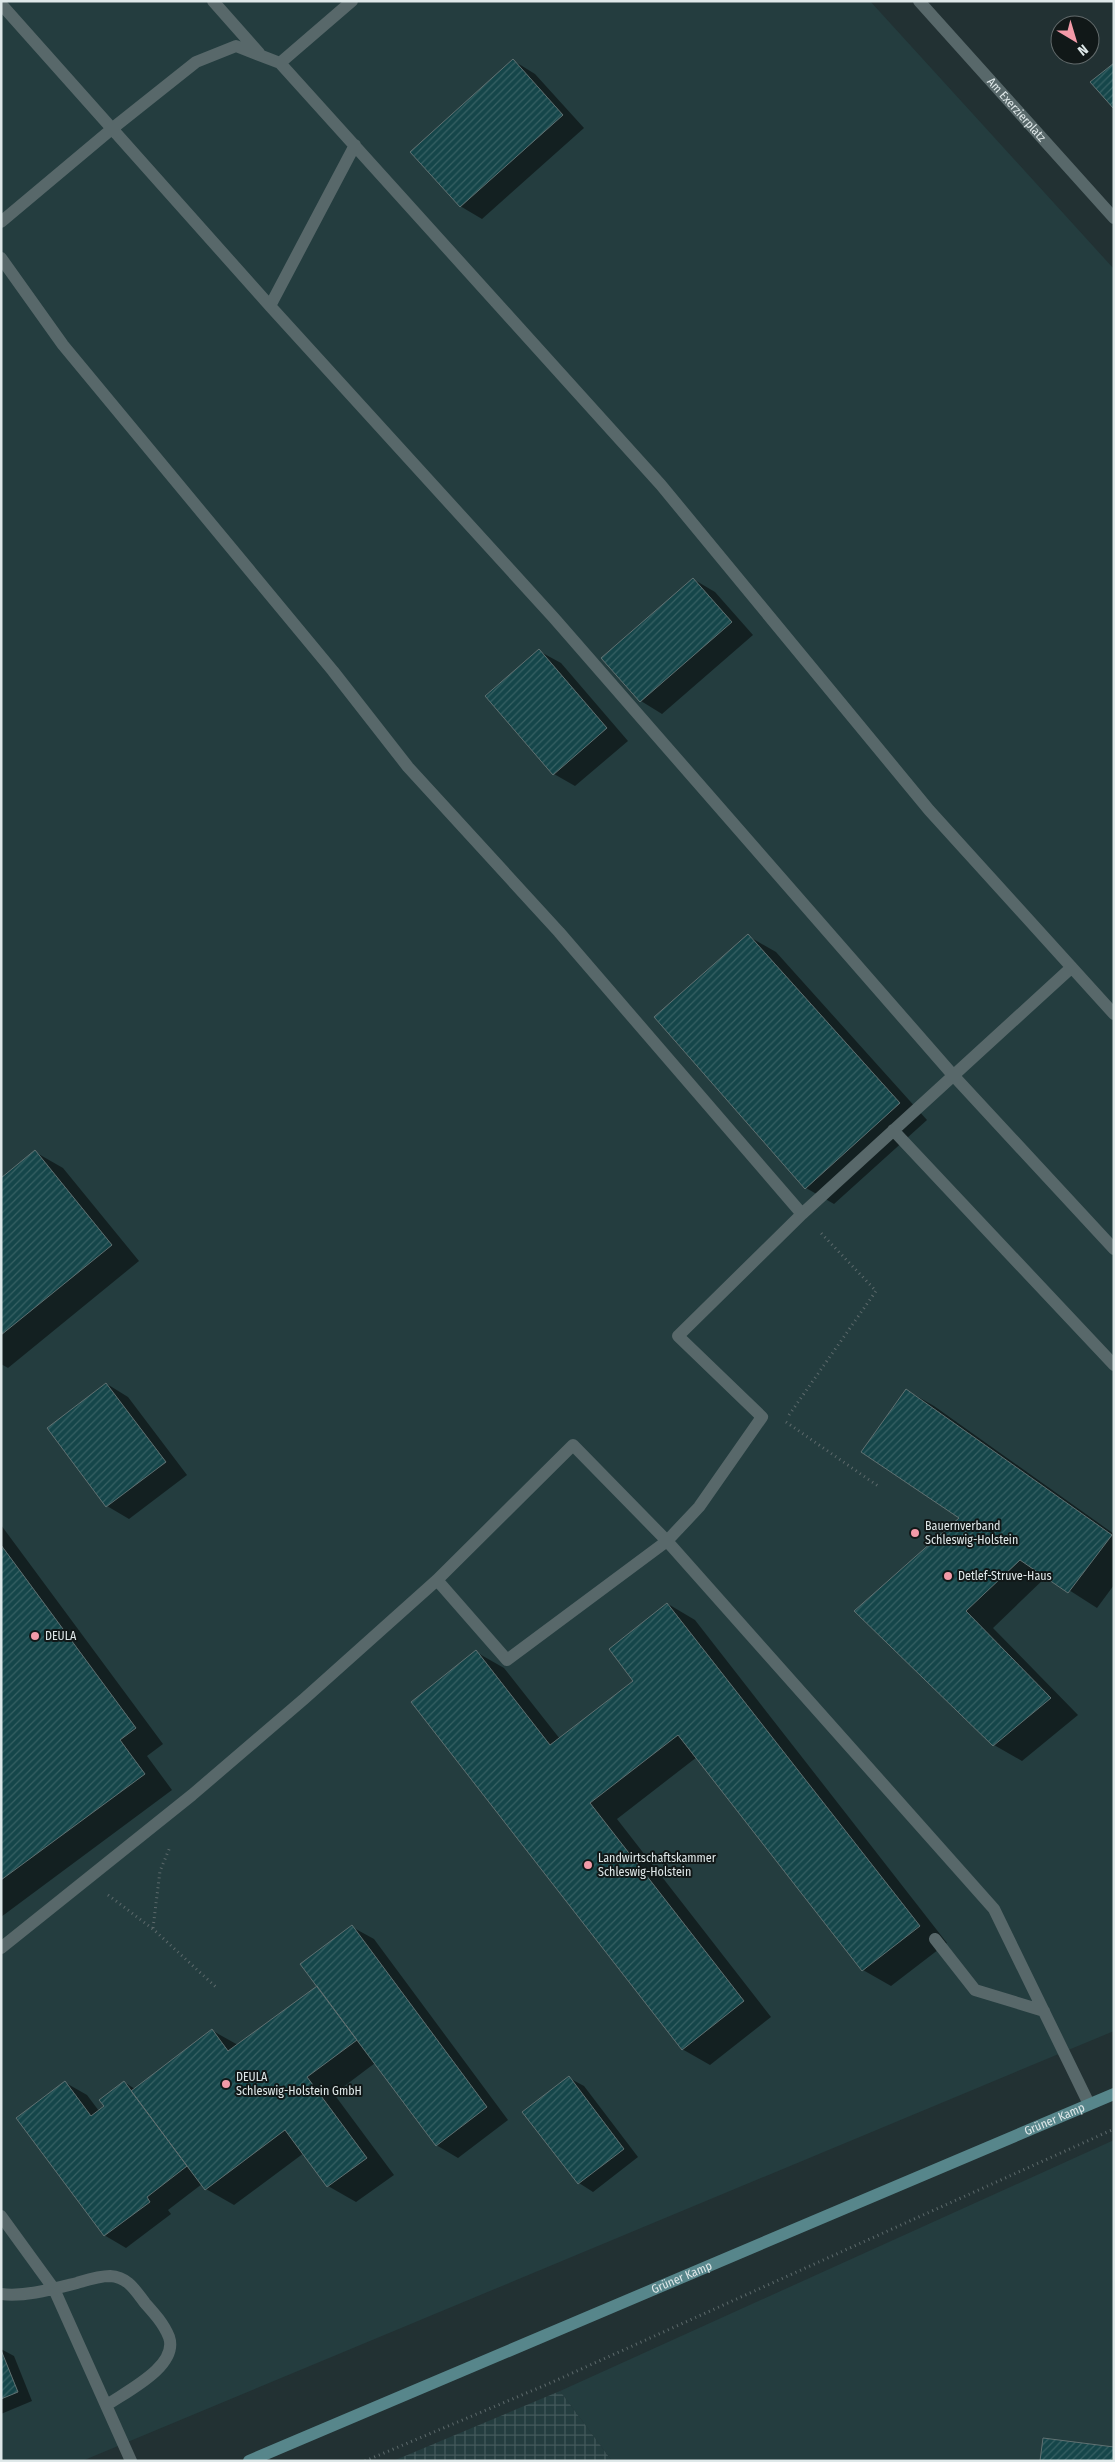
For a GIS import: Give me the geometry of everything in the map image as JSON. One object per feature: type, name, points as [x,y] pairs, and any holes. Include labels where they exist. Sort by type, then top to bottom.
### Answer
[{"type":"street","points":[[213,1],[261,55]]},
{"type":"street","points":[[280,63],[352,1]]},
{"type":"street","name":"Am Exerzierplatz","points":[[919,1],[1114,218]]},
{"type":"street","points":[[1,4],[270,306],[554,618],[952,1074],[1114,1248]]},
{"type":"street","points":[[1,222],[113,128],[196,62],[236,46],[280,63],[661,485],[929,810],[1114,1014]]},
{"type":"street","points":[[270,306],[355,145]]},
{"type":"street","points":[[1,258],[63,345],[333,671],[408,767],[559,932],[802,1214]]},
{"type":"street","points":[[437,1580],[507,1660],[667,1541],[699,1507],[762,1418],[678,1336],[802,1214],[952,1074],[1071,968]]},
{"type":"street","points":[[894,1130],[1114,1365]]},
{"type":"street","points":[[1,1948],[192,1796],[437,1580],[573,1445],[667,1541],[994,1909],[1089,2104]]},
{"type":"street","points":[[934,1939],[975,1990],[1044,2011]]},
{"type":"street","name":"Grüner Kamp","points":[[249,2461],[1114,2094]]},
{"type":"street","points":[[1,2216],[54,2289],[132,2461]]},
{"type":"street","points":[[1,2294],[9,2295],[54,2289],[98,2277],[122,2278],[131,2284],[163,2326],[169,2338],[171,2351],[162,2366],[106,2406]]},
{"type":"path","points":[[785,1421],[876,1291],[802,1214]]},
{"type":"path","points":[[762,1418],[785,1421],[878,1486]]},
{"type":"path","points":[[153,1929],[160,1871],[171,1846]]},
{"type":"path","points":[[86,1881],[153,1929],[218,1989]]},
{"type":"path","points":[[365,2461],[548,2384],[1114,2128]]},
{"type":"shaded area","points":[[1,1],[870,1],[1114,269],[1114,2031],[82,2461],[1,2461]]},
{"type":"shaded area","points":[[1114,2140],[1114,2461],[612,2461],[560,2391]]},
{"type":"shaded area","points":[[560,2391],[612,2461],[393,2461]]},
{"type":"building","points":[[513,59],[563,115],[460,207],[410,152]]},
{"type":"building","points":[[1114,63],[1114,109],[1090,82]]},
{"type":"building","points":[[693,578],[732,622],[640,702],[601,658]]},
{"type":"building","points":[[539,649],[607,728],[553,775],[485,696]]},
{"type":"building","points":[[748,934],[900,1103],[805,1189],[654,1017]]},
{"type":"building","points":[[35,1150],[112,1245],[1,1335],[1,1178]]},
{"type":"building","points":[[106,1383],[166,1462],[106,1507],[47,1428]]},
{"type":"building","name":"Detlef-Struve-Haus","points":[[906,1389],[1112,1535],[1068,1593],[1020,1560],[966,1611],[1051,1698],[993,1746],[854,1611],[959,1518],[861,1452]]},
{"type":"building","name":"DEULA","points":[[1,1545],[136,1728],[120,1740],[145,1774],[1,1880]]},
{"type":"building","name":"Landwirtschaftskammer Schleswig-Holstein","points":[[667,1603],[920,1926],[862,1971],[678,1735],[590,1803],[744,2001],[682,2050],[411,1702],[476,1650],[550,1745],[633,1681],[609,1649]]},
{"type":"building","points":[[352,1925],[487,2107],[436,2146],[300,1964]]},
{"type":"building","name":"DEULA Schleswig-Holstein GmbH","points":[[317,1986],[357,2040],[307,2077],[367,2158],[327,2187],[285,2130],[205,2190],[131,2091],[212,2029],[228,2051]]},
{"type":"building","points":[[569,2076],[624,2149],[578,2184],[522,2112]]},
{"type":"building","points":[[65,2081],[91,2116],[104,2106],[99,2100],[124,2081],[187,2166],[147,2197],[150,2202],[104,2236],[16,2118]]},
{"type":"building","points":[[1,2350],[18,2392],[1,2399]]},
{"type":"building","points":[[1043,2438],[1114,2447],[1114,2461],[1040,2461]]},
{"type":"place","name":"Bauernverband Schleswig-Holstein","points":[[915,1533]]},
{"type":"place","name":"Detlef-Struve-Haus","points":[[948,1576]]},
{"type":"place","name":"DEULA","points":[[35,1636]]},
{"type":"place","name":"Landwirtschaftskammer Schleswig-Holstein","points":[[588,1865]]},
{"type":"place","name":"DEULA Schleswig-Holstein GmbH","points":[[226,2084]]}]
